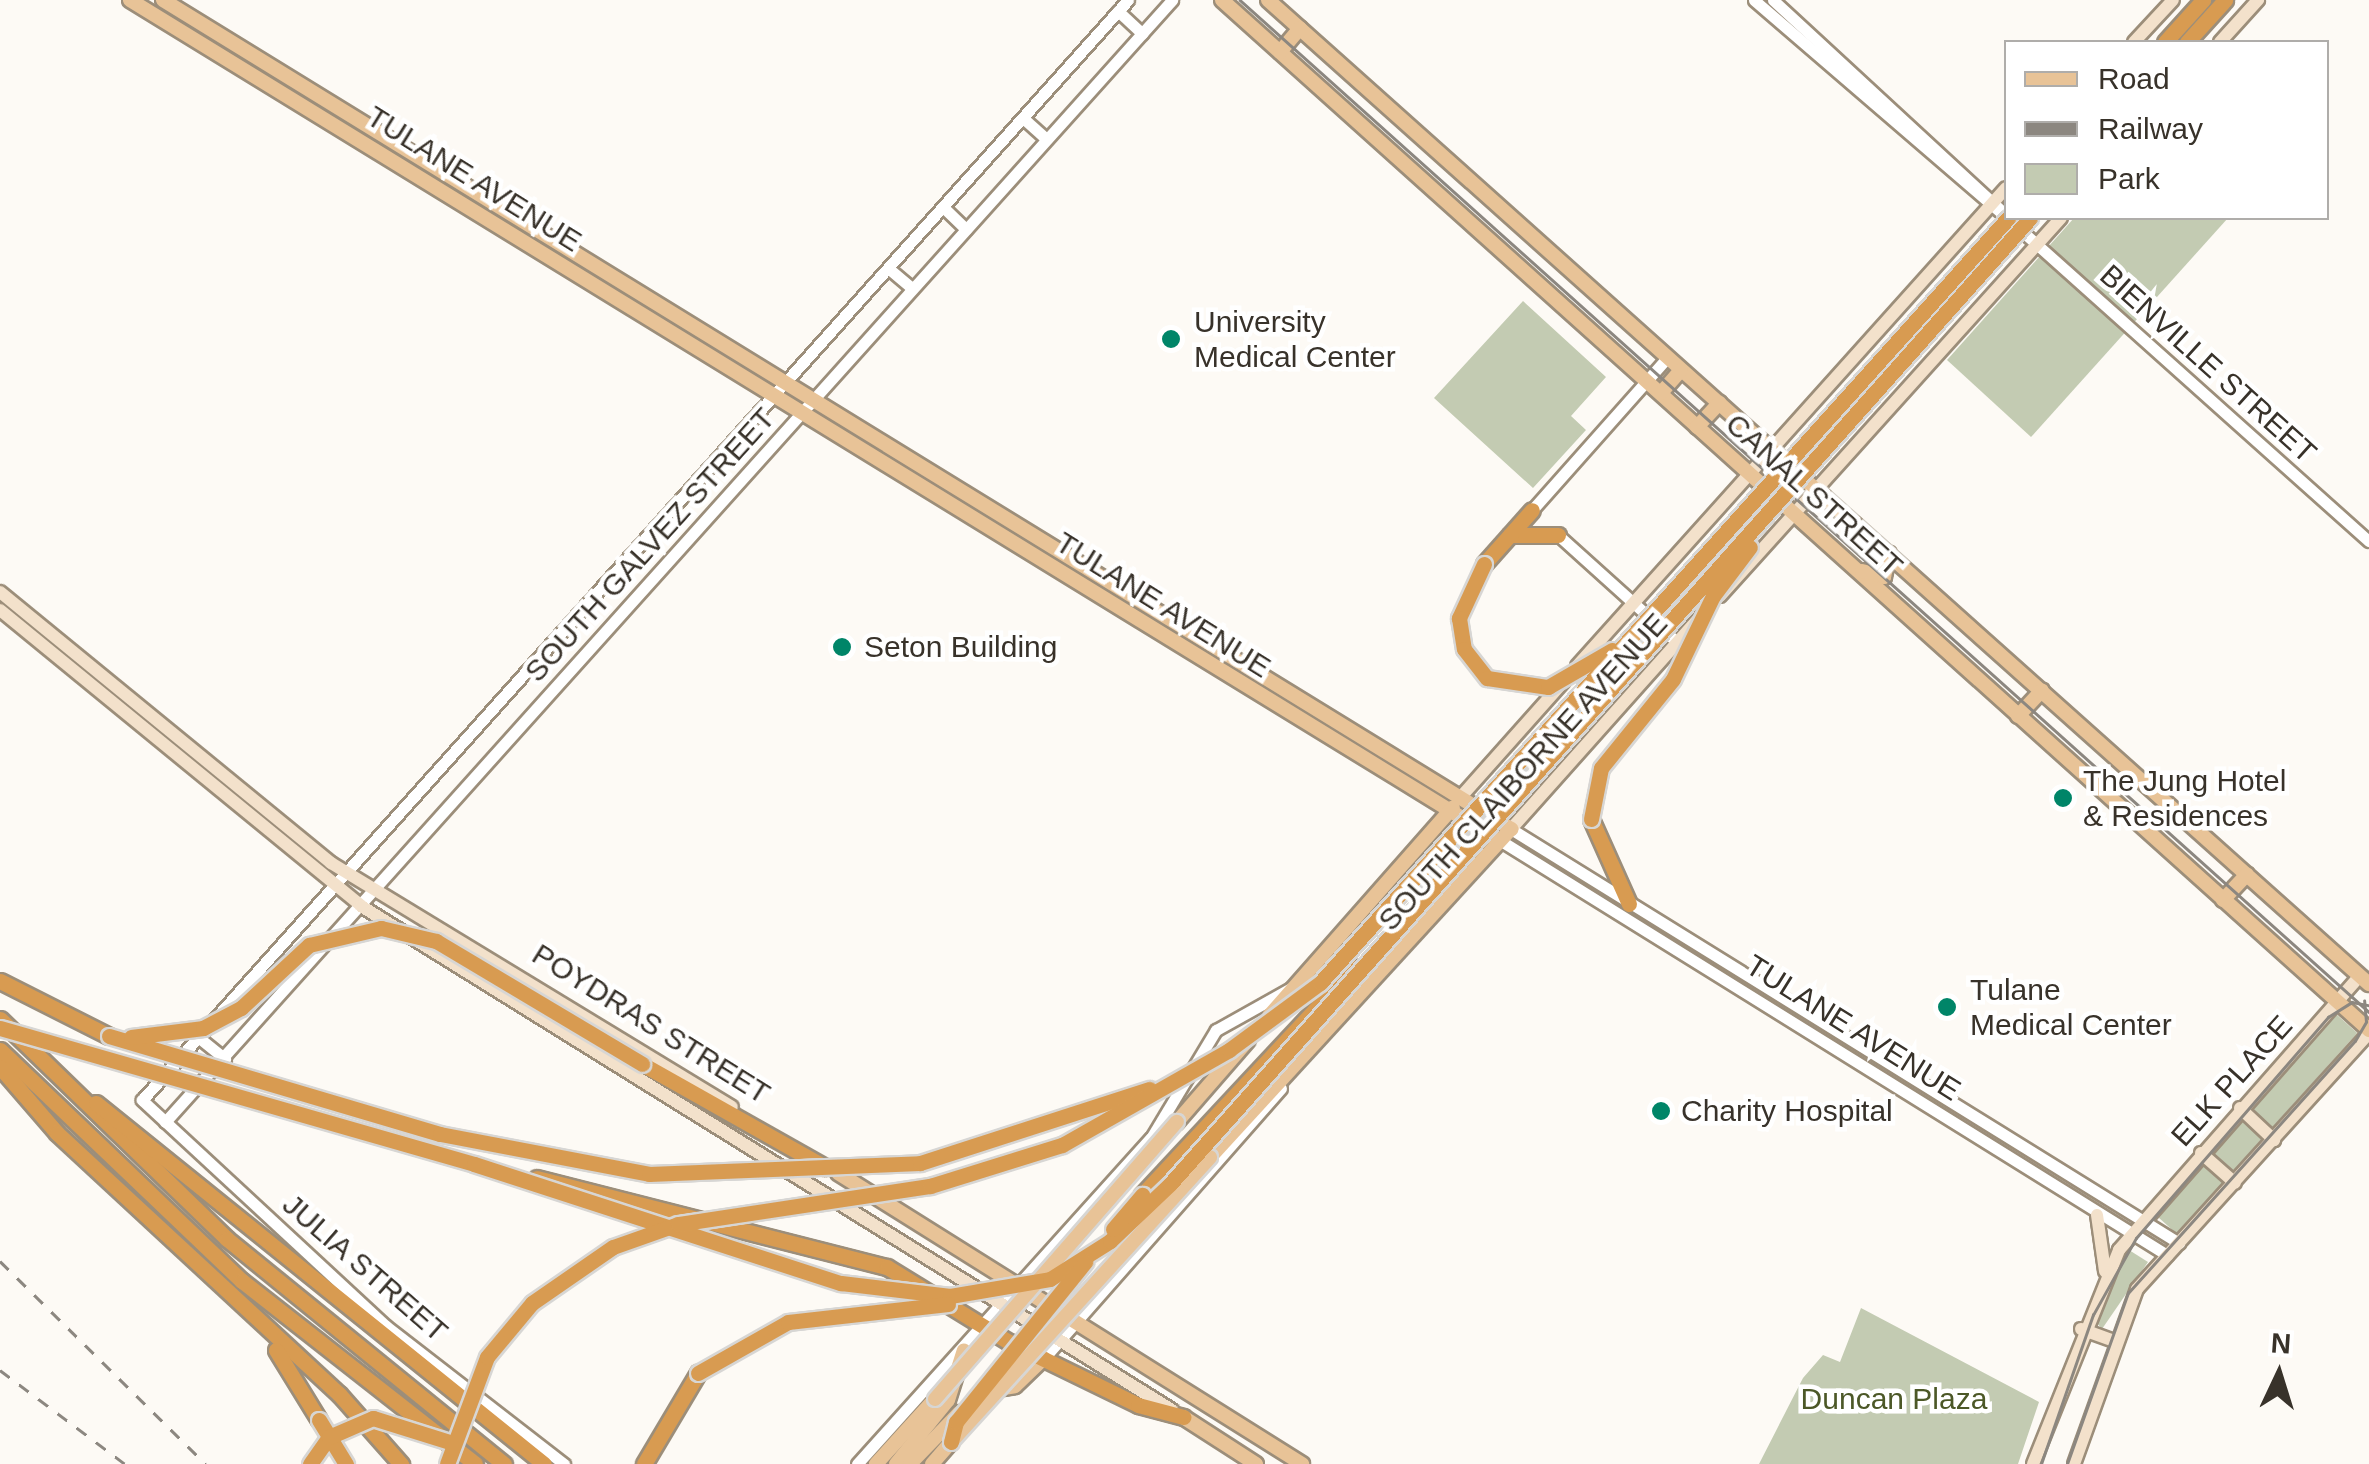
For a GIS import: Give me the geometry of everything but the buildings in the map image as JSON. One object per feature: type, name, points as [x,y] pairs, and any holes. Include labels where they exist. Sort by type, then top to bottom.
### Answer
[{"type":"highway","points":[[2167,40],[2203,0]]},
{"type":"highway","points":[[2189,40],[2225,0]]},
{"type":"highway","points":[[447,1464],[487,1357],[532,1303],[613,1247],[678,1224],[962,1178],[1091,1133],[1190,1073],[1320,983],[2007,220]]},
{"type":"highway","points":[[644,1464],[698,1373],[760,1331],[1019,1287],[1050,1278],[1138,1218],[2028,220]]},
{"type":"highway","points":[[1629,904],[1590,819],[1601,768],[1672,679],[1720,584],[1881,384]]},
{"type":"highway","points":[[1532,510],[1484,564],[1463,597],[1460,629],[1468,657],[1495,682],[1555,686],[1632,637]]},
{"type":"highway","points":[[1510,535],[1558,535]]},
{"type":"highway","points":[[109,1036],[203,1028],[241,1008],[309,945],[380,928],[436,941],[642,1064],[838,1173]]},
{"type":"highway","points":[[951,1442],[956,1422],[1239,1082],[1377,947]]},
{"type":"highway","points":[[0,981],[109,1036],[440,1134],[649,1174],[750,1177],[920,1163],[1075,1119],[1190,1073]]},
{"type":"highway","points":[[0,1019],[156,1172],[504,1464]]},
{"type":"highway","points":[[0,1028],[474,1164],[840,1283],[950,1296],[1019,1287]]},
{"type":"highway","points":[[0,1050],[141,1188],[284,1316],[453,1443],[475,1464]]},
{"type":"highway","points":[[0,1067],[262,1330],[339,1394],[401,1464]]},
{"type":"highway","points":[[63,1080],[544,1464]]},
{"type":"highway","points":[[474,1164],[668,1208],[914,1280],[984,1328],[1183,1417]]},
{"type":"highway","points":[[262,1330],[346,1464]]},
{"type":"highway","points":[[310,1464],[328,1436],[373,1418],[453,1443]]},
{"type":"highway","points":[[496,1424],[532,1464]]},
{"type":"main road","name":"TULANE AVENUE","points":[[130,0],[772,398],[1498,839]]},
{"type":"main road","name":"TULANE AVENUE","points":[[164,0],[1511,828]]},
{"type":"main road","name":"CANAL STREET","points":[[1222,0],[2369,1032]]},
{"type":"main road","name":"CANAL STREET","points":[[1268,0],[2247,874],[2366,975]]},
{"type":"main road","points":[[2136,40],[2173,0]]},
{"type":"main road","points":[[2222,40],[2258,0]]},
{"type":"main road","points":[[1280,52],[1300,28]]},
{"type":"main road","name":"SOUTH CLAIBORNE AVENUE","points":[[876,1464],[1459,798],[2004,190]]},
{"type":"main road","name":"SOUTH CLAIBORNE AVENUE","points":[[917,1458],[951,1442],[1210,1157],[1296,1069],[1498,839],[1796,517],[2059,220]]},
{"type":"main road","points":[[1660,393],[1681,370]]},
{"type":"main road","points":[[1698,427],[1719,403]]},
{"type":"main road","points":[[1856,569],[1884,577],[1889,554]]},
{"type":"main road","name":"POYDRAS STREET","points":[[0,592],[347,874],[1078,1321],[1302,1464]]},
{"type":"main road","name":"POYDRAS STREET","points":[[0,613],[44,641],[361,906],[1256,1464]]},
{"type":"main road","points":[[2018,716],[2042,690]]},
{"type":"main road","points":[[2223,900],[2247,874]]},
{"type":"main road","name":"ELK PLACE","points":[[2033,1464],[2105,1272],[2130,1235],[2336,1002],[2366,975]]},
{"type":"main road","points":[[2074,1464],[2114,1341],[2137,1289],[2369,1032]]},
{"type":"main road","points":[[2240,1108],[2274,1140]]},
{"type":"main road","points":[[2201,1153],[2234,1183]]},
{"type":"main road","points":[[2097,1214],[2105,1272]]},
{"type":"main road","points":[[2081,1329],[2114,1341]]},
{"type":"main road","points":[[917,1458],[948,1400],[964,1350]]},
{"type":"main road","points":[[896,1464],[917,1458],[977,1394],[1015,1386],[1044,1358]]},
{"type":"street","name":"SOUTH GALVEZ STREET","points":[[142,1100],[1128,0]]},
{"type":"street","name":"SOUTH GALVEZ STREET","points":[[165,1122],[1172,0]]},
{"type":"street","name":"BIENVILLE STREET","points":[[1754,0],[2004,214]]},
{"type":"street","name":"BIENVILLE STREET","points":[[1773,0],[1992,204]]},
{"type":"street","points":[[1118,11],[1142,32]]},
{"type":"street","points":[[1022,118],[1046,139]]},
{"type":"street","points":[[943,207],[966,228]]},
{"type":"street","name":"BIENVILLE STREET","points":[[2011,220],[2369,541]]},
{"type":"street","points":[[888,268],[912,288]]},
{"type":"street","points":[[1532,510],[1668,358]]},
{"type":"street","points":[[1558,535],[1677,642]]},
{"type":"street","name":"TULANE AVENUE","points":[[1511,828],[2179,1242]]},
{"type":"street","name":"TULANE AVENUE","points":[[1498,839],[2167,1255]]},
{"type":"street","name":"SOUTH CLAIBORNE AVENUE","points":[[857,1464],[1003,1308],[1151,1138],[1216,1030],[1295,986]]},
{"type":"street","points":[[242,991],[265,1014]]},
{"type":"street","points":[[198,1037],[225,1059]]},
{"type":"street","name":"SOUTH CLAIBORNE AVENUE","points":[[1044,1358],[1296,1069]]},
{"type":"street","name":"JULIA STREET","points":[[142,1100],[386,1326],[564,1464]]},
{"type":"green space","points":[[2072,220],[2226,220],[2031,437],[1947,360]]},
{"type":"green space","points":[[1523,301],[1606,377],[1571,416],[1586,430],[1533,488],[1434,398]]},
{"type":"green space","points":[[2335,1013],[2357,1033],[2177,1234],[2154,1214]]},
{"type":"green space","points":[[2129,1250],[2148,1262],[2102,1329],[2096,1322]]},
{"type":"green space","name":"Duncan Plaza","points":[[1861,1308],[2039,1402],[2018,1464],[1759,1464],[1803,1378],[1823,1355],[1840,1362]]},
{"type":"tram line","points":[[1240,0],[2369,1012]]},
{"type":"tram line","points":[[2067,1464],[2128,1293],[2355,1041],[2366,1022],[2364,1001]]},
{"type":"tram line","points":[[2041,1464],[2093,1315],[2136,1238],[2328,1017],[2352,1002],[2368,1005]]},
{"type":"railway","points":[[0,1261],[206,1464]]},
{"type":"railway","points":[[0,1370],[125,1464]]},
{"type":"place","name":"University Medical Center","points":[[1171,339]]},
{"type":"place","name":"Seton Building","points":[[842,647]]},
{"type":"place","name":"The Jung Hotel & Residences","points":[[2063,798]]},
{"type":"place","name":"Tulane Medical Center","points":[[1947,1007]]},
{"type":"place","name":"Charity Hospital","points":[[1661,1111]]}]
